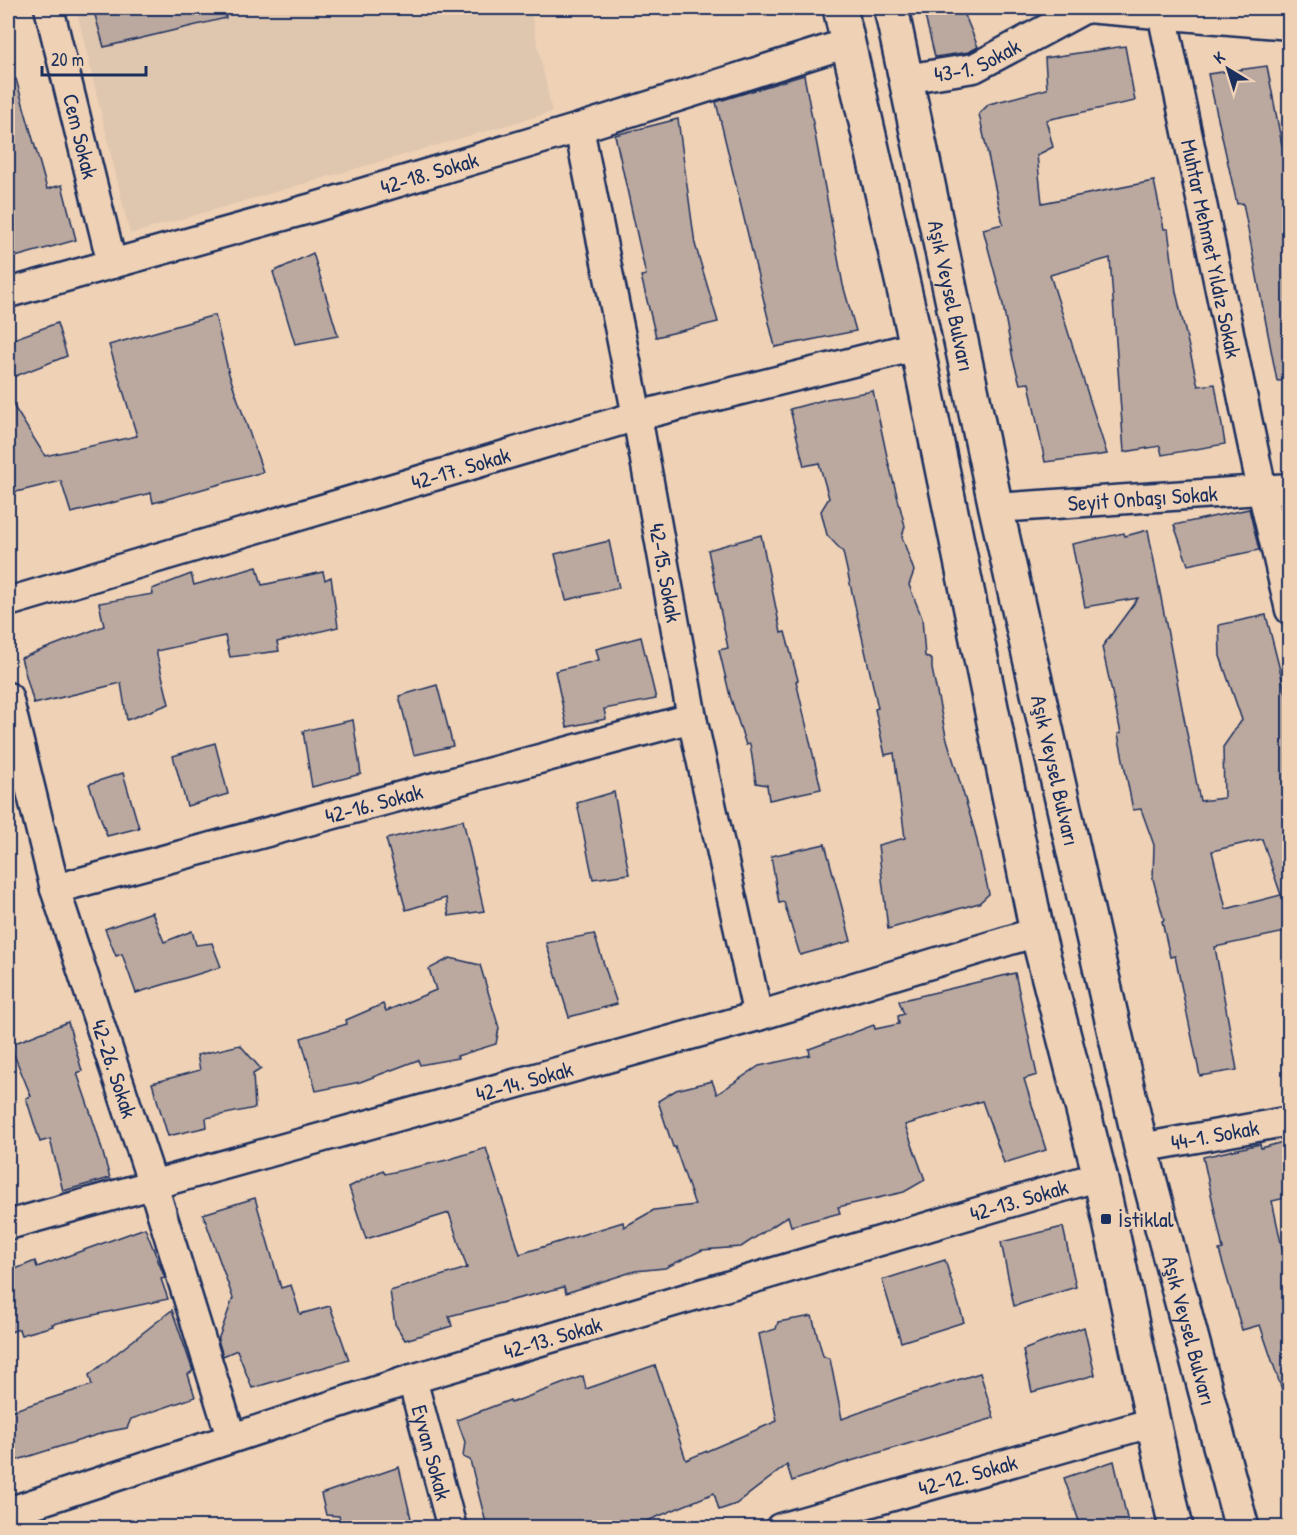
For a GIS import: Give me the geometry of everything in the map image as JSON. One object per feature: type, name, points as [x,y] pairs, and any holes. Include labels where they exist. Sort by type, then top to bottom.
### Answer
[{"type":"main road","name":"Aşık Veysel Bulvarı","points":[[840,8],[917,346],[1037,932],[1100,1176],[1176,1527]]},
{"type":"main road","name":"Aşık Veysel Bulvarı","points":[[891,8],[996,508],[1141,1148],[1243,1523]]},
{"type":"street","name":"Cem Sokak","points":[[49,8],[112,264]]},
{"type":"street","name":"43-1. Sokak","points":[[905,79],[974,68],[1086,8],[1162,11],[1290,25]]},
{"type":"street","name":"Muhtar Mehmet Yıldız Sokak","points":[[1162,11],[1276,489],[1290,610]]},
{"type":"street","name":"42-18. Sokak","points":[[8,293],[312,208],[579,128],[848,43]]},
{"type":"street","name":"42-15. Sokak","points":[[579,128],[637,416],[692,718],[758,1016]]},
{"type":"street","name":"42-17. Sokak","points":[[8,602],[637,416],[917,346]]},
{"type":"street","name":"Seyit Onbaşı Sokak","points":[[996,508],[1276,489]]},
{"type":"street","name":"42-26. Sokak","points":[[8,697],[55,889],[153,1185],[231,1437]]},
{"type":"street","name":"42-16. Sokak","points":[[55,889],[692,718]]},
{"type":"street","name":"42-14. Sokak","points":[[8,1225],[758,1016],[1037,932]]},
{"type":"street","name":"44-1. Sokak","points":[[1141,1148],[1290,1121]]},
{"type":"street","name":"42-13. Sokak","points":[[8,1512],[412,1379],[1100,1176]]},
{"type":"street","name":"Eyvan Sokak","points":[[412,1379],[452,1527]]},
{"type":"street","name":"42-12. Sokak","points":[[780,1527],[1154,1422]]},
{"type":"shaded area","points":[[76,8],[530,8],[552,112],[130,234]]},
{"type":"building","points":[[93,8],[225,8],[226,18],[104,47]]},
{"type":"building","points":[[923,8],[962,8],[978,47],[969,52],[935,57]]},
{"type":"building","points":[[1125,46],[1135,101],[1046,120],[1053,147],[1037,155],[1042,203],[1154,181],[1164,229],[1168,229],[1176,292],[1198,386],[1215,384],[1225,444],[1162,455],[1160,446],[1124,452],[1110,258],[1050,275],[1107,454],[1045,462],[1029,383],[1020,384],[1002,300],[983,229],[1003,224],[979,114],[989,104],[1047,89],[1045,58]]},
{"type":"building","points":[[1267,66],[1282,145],[1290,143],[1290,380],[1277,381],[1243,203],[1237,204],[1208,74]]},
{"type":"building","points":[[804,75],[843,285],[856,331],[775,347],[716,102]]},
{"type":"building","points":[[16,79],[47,189],[62,185],[76,240],[8,259],[8,80]]},
{"type":"building","points":[[678,119],[695,244],[718,322],[656,337],[641,276],[646,275],[615,135]]},
{"type":"building","points":[[313,253],[338,336],[295,344],[273,272]]},
{"type":"building","points":[[215,315],[229,374],[263,472],[153,503],[151,493],[71,513],[61,481],[8,494],[8,397],[45,456],[137,436],[109,345]]},
{"type":"building","points":[[57,323],[67,356],[8,379],[8,341]]},
{"type":"building","points":[[873,391],[905,526],[902,537],[914,571],[909,585],[922,618],[925,656],[932,660],[946,736],[975,832],[989,894],[979,903],[888,929],[878,845],[905,838],[894,753],[885,755],[875,709],[878,708],[843,552],[827,535],[821,511],[829,498],[819,463],[804,466],[790,409],[827,399]]},
{"type":"building","points":[[1249,509],[1259,550],[1188,565],[1174,525]]},
{"type":"building","points":[[1148,530],[1200,801],[1224,798],[1223,747],[1242,720],[1220,656],[1219,625],[1266,615],[1290,710],[1290,931],[1215,947],[1237,1070],[1200,1076],[1175,956],[1170,957],[1162,921],[1164,920],[1153,879],[1154,845],[1141,809],[1133,810],[1118,734],[1121,733],[1102,647],[1138,598],[1085,607],[1072,544],[1124,533],[1125,536]],"holes":[[[1262,839],[1281,895],[1226,909],[1212,851]]]},
{"type":"building","points":[[761,535],[781,633],[785,632],[798,680],[796,681],[821,789],[769,800],[767,785],[756,783],[750,744],[746,745],[730,696],[719,650],[728,648],[708,550]]},
{"type":"building","points":[[609,541],[619,588],[566,600],[555,554]]},
{"type":"building","points":[[257,567],[262,585],[323,572],[325,580],[331,577],[338,627],[277,642],[279,651],[230,657],[225,636],[156,651],[169,704],[127,720],[121,683],[34,704],[21,658],[104,626],[99,603],[153,594],[152,589],[191,574],[194,585]]},
{"type":"building","points":[[641,637],[656,699],[604,709],[606,719],[567,727],[555,671],[599,660],[596,649]]},
{"type":"building","points":[[437,685],[453,746],[414,755],[399,696]]},
{"type":"building","points":[[353,720],[361,774],[312,787],[303,731]]},
{"type":"building","points":[[215,743],[228,794],[187,806],[173,756]]},
{"type":"building","points":[[123,773],[139,828],[107,836],[89,784]]},
{"type":"building","points":[[614,792],[629,874],[593,879],[577,803]]},
{"type":"building","points":[[463,820],[484,911],[449,916],[446,898],[406,910],[386,839]]},
{"type":"building","points":[[825,844],[851,941],[800,955],[784,902],[779,903],[771,856]]},
{"type":"building","points":[[152,912],[164,942],[192,931],[196,945],[212,943],[221,967],[136,993],[122,954],[116,956],[105,929]]},
{"type":"building","points":[[594,934],[617,1004],[569,1017],[546,943]]},
{"type":"building","points":[[450,958],[480,965],[499,1028],[496,1044],[457,1056],[458,1058],[420,1065],[418,1060],[360,1082],[316,1091],[301,1038],[347,1024],[346,1020],[383,1004],[386,1011],[436,990],[429,969]]},
{"type":"building","points":[[1015,973],[1037,1075],[1024,1079],[1046,1150],[1004,1163],[982,1101],[905,1125],[925,1180],[904,1192],[838,1207],[840,1213],[791,1226],[788,1216],[741,1247],[702,1250],[665,1268],[635,1271],[566,1293],[564,1287],[449,1316],[452,1326],[405,1340],[395,1324],[390,1291],[467,1268],[449,1213],[366,1239],[349,1187],[383,1170],[385,1174],[447,1160],[486,1148],[520,1254],[623,1222],[624,1227],[654,1210],[695,1205],[658,1101],[676,1090],[712,1081],[717,1094],[759,1066],[810,1055],[809,1049],[874,1025],[875,1029],[899,1024],[898,1016],[904,1014],[899,1001]]},
{"type":"building","points":[[68,1022],[82,1071],[77,1073],[110,1178],[63,1191],[50,1139],[40,1142],[26,1098],[31,1096],[10,1045]]},
{"type":"building","points":[[240,1045],[261,1069],[253,1074],[255,1108],[206,1118],[207,1127],[168,1136],[152,1083],[200,1070],[197,1055]]},
{"type":"building","points":[[1290,1140],[1290,1197],[1272,1201],[1290,1284],[1290,1398],[1285,1399],[1260,1325],[1242,1330],[1219,1250],[1223,1249],[1203,1157],[1260,1144],[1261,1148]]},
{"type":"building","points":[[255,1198],[281,1288],[291,1285],[300,1314],[330,1306],[349,1360],[252,1388],[237,1350],[223,1356],[218,1340],[233,1298],[203,1214]]},
{"type":"building","points":[[1063,1227],[1076,1287],[1014,1306],[1001,1242]]},
{"type":"building","points":[[145,1228],[165,1278],[161,1279],[168,1299],[52,1324],[53,1326],[21,1335],[19,1329],[8,1333],[8,1272],[35,1261],[37,1267]]},
{"type":"building","points":[[945,1260],[964,1322],[901,1342],[882,1280]]},
{"type":"building","points":[[172,1310],[193,1371],[188,1374],[195,1397],[131,1419],[127,1428],[106,1432],[8,1463],[8,1412],[92,1385],[89,1375]]},
{"type":"building","points":[[812,1316],[823,1356],[830,1359],[842,1419],[899,1398],[980,1373],[994,1418],[792,1481],[787,1465],[736,1504],[719,1510],[714,1493],[633,1527],[487,1527],[470,1460],[463,1457],[465,1442],[457,1420],[583,1376],[586,1389],[655,1365],[686,1460],[777,1421],[759,1334],[776,1329],[778,1322]]},
{"type":"building","points":[[1084,1327],[1095,1375],[1032,1392],[1023,1350]]},
{"type":"building","points":[[1114,1461],[1129,1527],[1081,1527],[1064,1478]]},
{"type":"building","points":[[399,1467],[413,1527],[342,1527],[339,1516],[326,1515],[321,1494]]},
{"type":"place","name":"İstiklal","points":[[1106,1219]]}]
